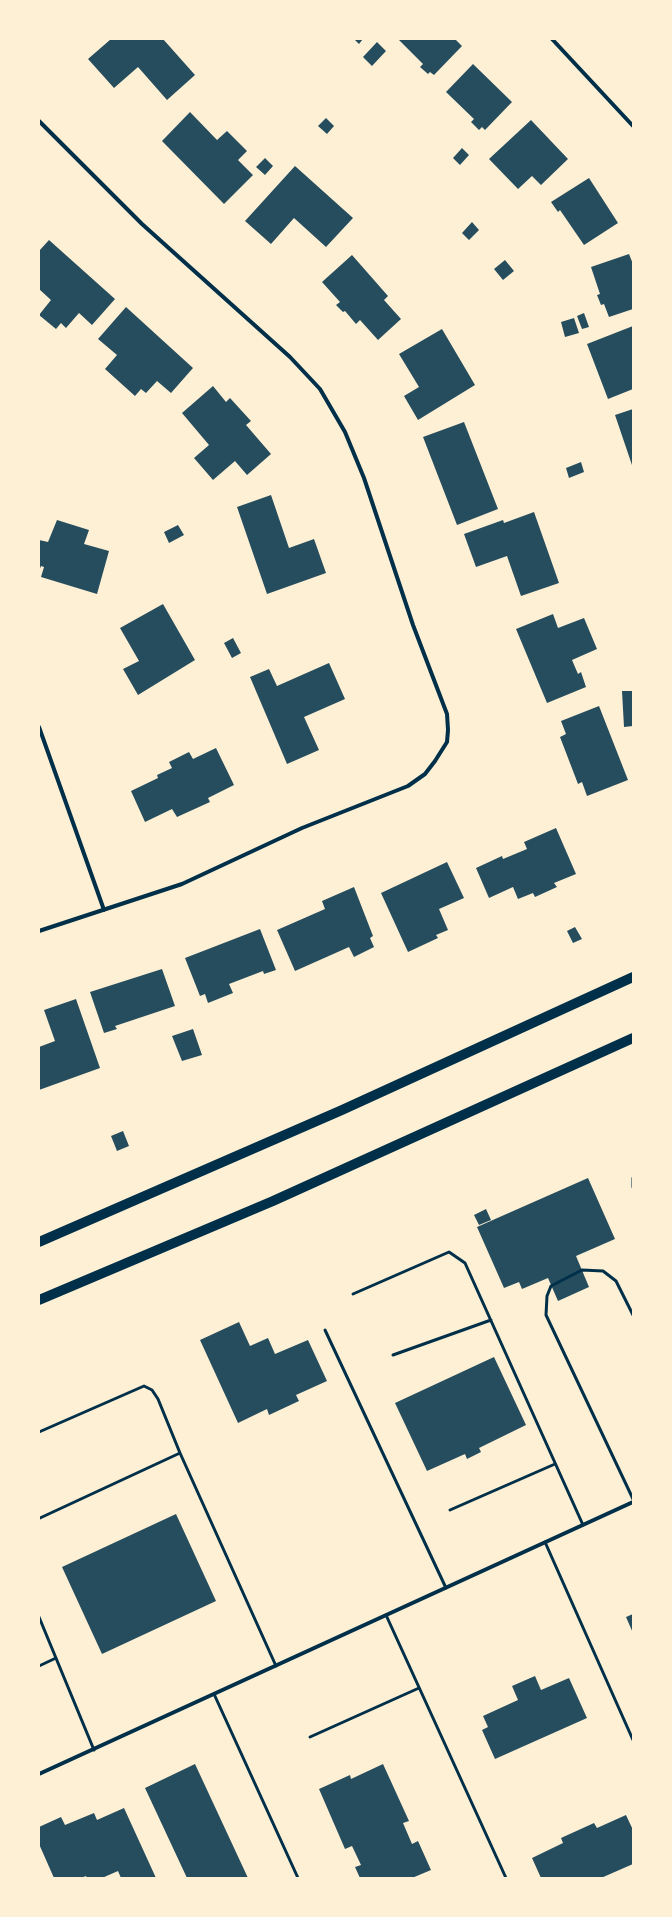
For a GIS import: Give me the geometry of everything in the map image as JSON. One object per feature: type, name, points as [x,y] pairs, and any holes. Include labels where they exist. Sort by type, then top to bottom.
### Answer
[{"type":"main road","points":[[39,1242],[335,1113],[633,977]]},
{"type":"main road","points":[[39,1300],[273,1201],[633,1038]]},
{"type":"street","points":[[552,39],[633,126]]},
{"type":"street","points":[[39,121],[142,224],[290,358],[320,389],[345,432],[364,478],[413,625],[447,714],[448,730],[447,742],[435,761],[424,774],[408,786],[302,828],[182,884],[39,931]]},
{"type":"street","points":[[39,726],[104,910]]},
{"type":"street","points":[[39,1774],[633,1502]]},
{"type":"lane","points":[[633,1178],[633,1187]]},
{"type":"lane","points":[[353,1294],[449,1252],[465,1263],[583,1526]]},
{"type":"lane","points":[[633,1315],[616,1281],[603,1271],[582,1270],[551,1286],[547,1296],[546,1315],[633,1499]]},
{"type":"lane","points":[[393,1356],[491,1320]]},
{"type":"lane","points":[[325,1330],[446,1588]]},
{"type":"lane","points":[[39,1432],[144,1386],[152,1390],[158,1399],[180,1453],[276,1666]]},
{"type":"lane","points":[[40,1518],[180,1453]]},
{"type":"lane","points":[[450,1510],[555,1464]]},
{"type":"lane","points":[[545,1542],[633,1740]]},
{"type":"lane","points":[[386,1615],[506,1878]]},
{"type":"lane","points":[[39,1617],[94,1750]]},
{"type":"lane","points":[[39,1666],[56,1658]]},
{"type":"lane","points":[[310,1737],[419,1688]]},
{"type":"lane","points":[[214,1694],[298,1878]]},
{"type":"building","points":[[111,39],[163,39],[195,75],[167,100],[138,67],[114,88],[88,59]]},
{"type":"building","points":[[354,39],[363,39],[359,44]]},
{"type":"building","points":[[398,39],[455,39],[462,46],[434,75],[430,72],[428,74],[420,67],[423,64]]},
{"type":"building","points":[[377,42],[386,51],[372,66],[363,57]]},
{"type":"building","points":[[473,64],[512,102],[485,130],[482,127],[479,130],[471,122],[474,119],[446,92]]},
{"type":"building","points":[[190,112],[217,140],[227,131],[247,151],[238,160],[253,175],[224,204],[162,141]]},
{"type":"building","points":[[326,118],[334,126],[327,134],[318,126]]},
{"type":"building","points":[[531,120],[568,159],[541,185],[532,176],[518,189],[489,159]]},
{"type":"building","points":[[462,148],[469,155],[460,165],[453,158]]},
{"type":"building","points":[[265,158],[273,166],[265,175],[256,167]]},
{"type":"building","points":[[295,166],[353,218],[326,247],[294,218],[271,244],[245,221]]},
{"type":"building","points":[[589,178],[618,223],[584,245],[560,210],[558,212],[551,202]]},
{"type":"building","points":[[472,222],[479,230],[469,240],[462,233]]},
{"type":"building","points":[[49,240],[115,299],[92,325],[79,313],[66,328],[61,323],[56,329],[39,315],[51,300],[39,289],[39,251]]},
{"type":"building","points":[[629,254],[633,264],[633,309],[609,317],[604,304],[601,305],[597,295],[600,294],[591,267]]},
{"type":"building","points":[[352,255],[388,296],[384,300],[401,319],[378,340],[360,320],[356,324],[345,311],[343,312],[336,305],[340,302],[322,282]]},
{"type":"building","points":[[505,260],[514,271],[503,280],[494,269]]},
{"type":"building","points":[[126,307],[193,368],[171,393],[157,381],[146,393],[141,389],[135,396],[105,369],[117,355],[98,339]]},
{"type":"building","points":[[584,313],[589,327],[582,329],[577,316]]},
{"type":"building","points":[[574,318],[579,333],[565,337],[561,322]]},
{"type":"building","points":[[633,326],[633,389],[608,399],[587,344]]},
{"type":"building","points":[[442,329],[475,385],[418,420],[404,396],[419,387],[399,354]]},
{"type":"building","points":[[213,386],[226,402],[230,398],[251,421],[246,425],[271,454],[247,475],[235,461],[213,480],[194,458],[209,445],[182,413]]},
{"type":"building","points":[[633,409],[633,468],[615,415]]},
{"type":"building","points":[[464,422],[498,509],[457,525],[423,437]]},
{"type":"building","points":[[581,462],[584,472],[569,478],[566,468]]},
{"type":"building","points":[[271,495],[289,548],[314,539],[326,573],[267,594],[237,507]]},
{"type":"building","points":[[534,512],[559,583],[521,596],[507,556],[476,567],[464,534],[503,520],[504,523]]},
{"type":"building","points":[[57,520],[89,530],[84,544],[109,551],[97,594],[41,577],[44,567],[41,566],[39,571],[39,540],[48,542]]},
{"type":"building","points":[[178,525],[184,535],[169,543],[164,532]]},
{"type":"building","points":[[163,604],[195,660],[138,695],[123,669],[139,661],[120,628]]},
{"type":"building","points":[[553,614],[558,628],[584,618],[597,649],[572,660],[578,674],[581,672],[586,687],[547,703],[516,629]]},
{"type":"building","points":[[233,638],[241,653],[232,658],[224,643]]},
{"type":"building","points":[[329,663],[345,699],[304,717],[319,750],[287,764],[250,677],[269,669],[277,686]]},
{"type":"building","points":[[622,691],[633,691],[633,726],[624,727]]},
{"type":"building","points":[[599,706],[628,780],[587,796],[582,782],[578,784],[560,737],[566,734],[561,721]]},
{"type":"building","points":[[216,748],[234,785],[208,798],[210,802],[177,817],[172,809],[145,822],[131,791],[158,778],[157,775],[172,768],[169,762],[189,752],[193,759]]},
{"type":"building","points":[[556,828],[576,874],[554,883],[557,887],[535,897],[533,893],[518,899],[513,887],[489,898],[476,868],[502,856],[503,859],[527,849],[524,842]]},
{"type":"building","points":[[447,862],[464,898],[439,909],[448,930],[436,935],[438,938],[408,952],[381,893]]},
{"type":"building","points":[[354,887],[373,936],[370,938],[374,947],[354,957],[349,947],[295,971],[277,930],[325,909],[322,901]]},
{"type":"building","points":[[575,927],[582,939],[573,943],[567,931]]},
{"type":"building","points":[[260,929],[276,970],[264,974],[263,971],[229,984],[233,993],[208,1003],[205,994],[200,996],[185,958]]},
{"type":"building","points":[[162,969],[175,1006],[115,1026],[117,1029],[104,1033],[90,992]]},
{"type":"building","points":[[76,999],[100,1068],[39,1090],[39,1047],[55,1041],[44,1010]]},
{"type":"building","points":[[193,1029],[202,1055],[182,1061],[172,1036]]},
{"type":"building","points":[[123,1131],[129,1146],[117,1151],[111,1136]]},
{"type":"building","points":[[588,1178],[615,1239],[576,1256],[589,1287],[558,1301],[548,1278],[522,1289],[519,1282],[504,1288],[477,1227]]},
{"type":"building","points":[[486,1209],[491,1220],[479,1225],[474,1215]]},
{"type":"building","points":[[239,1322],[250,1346],[268,1338],[275,1354],[308,1340],[327,1381],[296,1395],[299,1401],[269,1415],[267,1409],[238,1423],[200,1340]]},
{"type":"building","points":[[494,1357],[526,1425],[479,1448],[481,1452],[467,1459],[465,1454],[427,1471],[395,1403]]},
{"type":"building","points":[[176,1514],[216,1601],[102,1654],[62,1567]]},
{"type":"building","points":[[633,1614],[633,1633],[626,1617]]},
{"type":"building","points":[[535,1676],[541,1690],[569,1678],[587,1718],[495,1759],[482,1730],[488,1727],[483,1716],[518,1700],[512,1686]]},
{"type":"building","points":[[195,1764],[248,1878],[187,1878],[145,1788]]},
{"type":"building","points":[[383,1764],[409,1821],[403,1823],[412,1844],[418,1841],[431,1870],[412,1878],[360,1878],[355,1867],[361,1865],[352,1846],[345,1849],[319,1789],[350,1775],[351,1779]]},
{"type":"building","points":[[124,1808],[156,1878],[121,1878],[118,1871],[102,1878],[87,1878],[86,1876],[81,1878],[54,1878],[39,1844],[39,1827],[61,1817],[65,1825],[94,1813],[97,1820]]},
{"type":"building","points":[[626,1815],[633,1830],[633,1864],[601,1878],[541,1878],[532,1858],[563,1843],[561,1838],[594,1823],[597,1828]]}]
